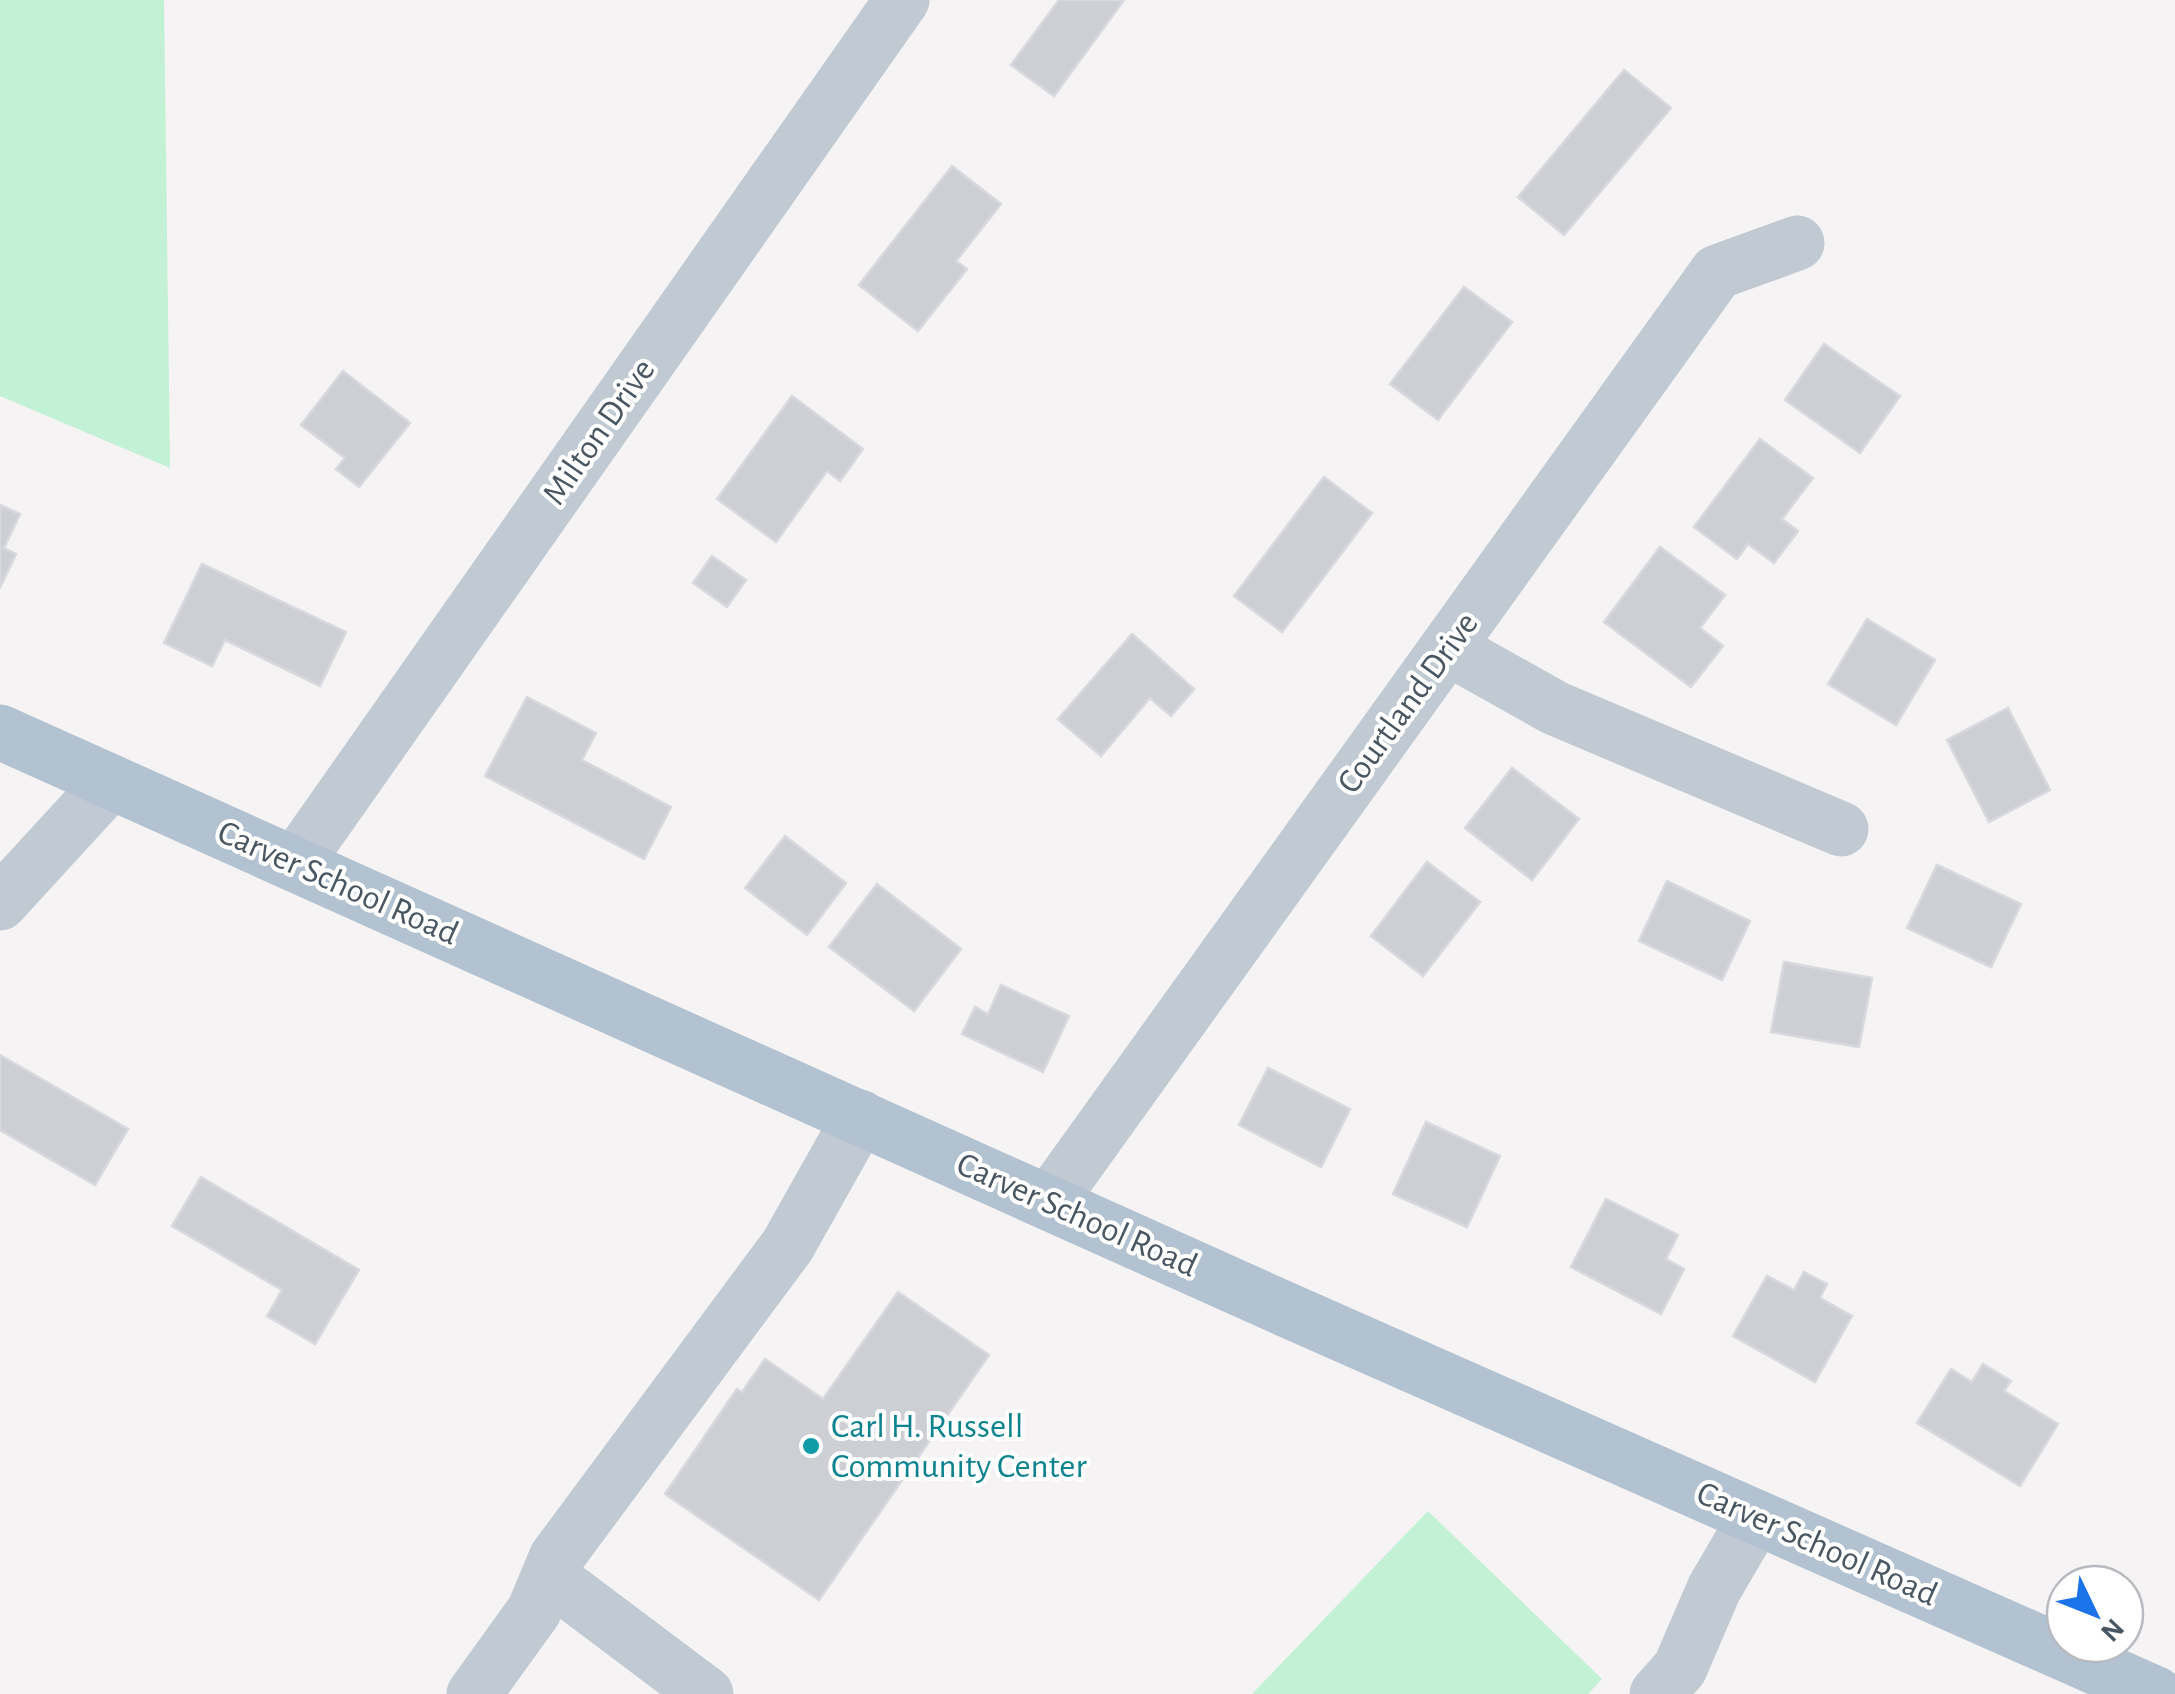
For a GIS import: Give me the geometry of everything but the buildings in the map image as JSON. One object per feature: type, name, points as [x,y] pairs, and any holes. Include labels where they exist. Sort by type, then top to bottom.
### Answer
[{"type":"main road","name":"Carver School Road","points":[[0,732],[2156,1694]]},
{"type":"street","name":"Milton Drive","points":[[295,864],[902,0]]},
{"type":"street","name":"Courtland Drive","points":[[1049,1202],[1717,272],[1796,243]]},
{"type":"street","points":[[1448,648],[1555,708],[1840,829]]},
{"type":"street","points":[[0,903],[111,782]]},
{"type":"street","points":[[474,1694],[534,1611],[556,1558],[788,1245],[860,1117]]},
{"type":"street","points":[[1657,1694],[1680,1668],[1714,1589],[1756,1517]]},
{"type":"street","points":[[549,1576],[706,1694]]},
{"type":"green space","points":[[0,0],[164,0],[170,468],[0,396]]},
{"type":"green space","points":[[1428,1511],[1602,1679],[1588,1694],[1252,1694]]},
{"type":"place","name":"Carl H. Russell Community Center","points":[[811,1446]]}]
